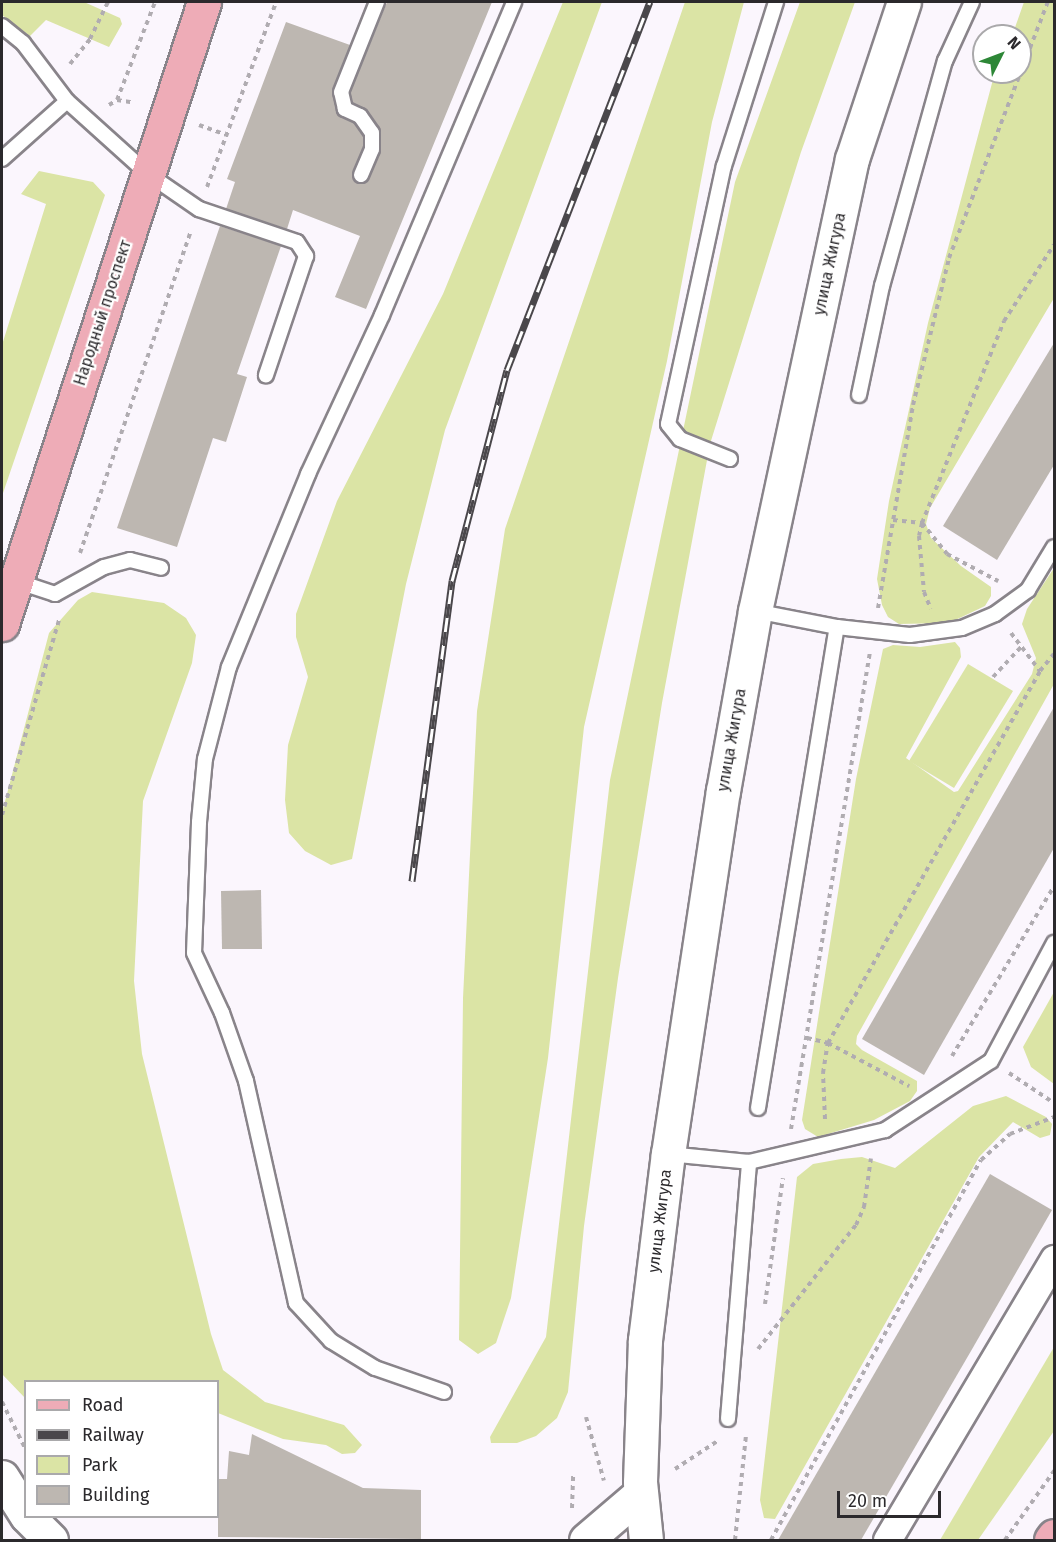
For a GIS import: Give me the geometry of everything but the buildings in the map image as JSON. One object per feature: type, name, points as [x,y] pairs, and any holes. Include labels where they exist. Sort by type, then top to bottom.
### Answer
[{"type":"main road","name":"Народный проспект","points":[[2,624],[204,2]]},
{"type":"main road","name":"улица Жигура","points":[[646,1540],[640,1488],[645,1340],[668,1154],[723,791],[755,611],[852,159],[904,2]]},
{"type":"main road","points":[[2,1478],[24,1513]]},
{"type":"main road","points":[[586,1540],[640,1488]]},
{"type":"main road","points":[[28,1518],[51,1540]]},
{"type":"main road","points":[[1051,1540],[1054,1536]]},
{"type":"street","points":[[887,1540],[1054,1259]]},
{"type":"lane","points":[[361,175],[372,149],[372,133],[360,116],[345,109],[341,92],[377,2]]},
{"type":"lane","points":[[444,1392],[375,1368],[331,1341],[296,1303],[246,1081],[222,1013],[194,953],[200,822],[205,759],[229,667],[308,474],[382,315],[514,2]]},
{"type":"lane","points":[[730,459],[680,438],[668,424],[724,166],[776,2]]},
{"type":"lane","points":[[859,395],[882,286],[945,61],[972,2]]},
{"type":"lane","points":[[2,26],[23,43],[67,101],[148,174],[199,209],[297,242],[306,256],[266,375]]},
{"type":"lane","points":[[2,159],[67,101]]},
{"type":"lane","points":[[755,611],[837,627],[910,635],[962,628],[995,614],[1023,593],[1054,546]]},
{"type":"lane","points":[[16,581],[55,594],[68,591],[104,567],[130,560],[161,568]]},
{"type":"lane","points":[[758,1108],[837,627]]},
{"type":"lane","points":[[668,1154],[749,1162],[826,1147],[874,1134],[991,1061],[1054,944]]},
{"type":"lane","points":[[728,1419],[749,1162]]},
{"type":"path","points":[[54,84],[90,39],[108,2]]},
{"type":"path","points":[[117,100],[155,2]]},
{"type":"path","points":[[81,550],[199,209],[276,2]]},
{"type":"path","points":[[763,1315],[786,1155],[913,405],[950,258],[1048,2]]},
{"type":"path","points":[[941,631],[924,592],[919,536],[922,523],[1004,321],[1054,245]]},
{"type":"path","points":[[893,520],[922,523],[947,554],[1023,593]]},
{"type":"path","points":[[2,815],[68,591]]},
{"type":"path","points":[[995,614],[1040,671]]},
{"type":"path","points":[[993,677],[1021,647]]},
{"type":"path","points":[[826,1147],[824,1073],[828,1043],[1040,671],[1054,654]]},
{"type":"path","points":[[946,1066],[1054,886]]},
{"type":"path","points":[[807,1038],[828,1043],[918,1090]]},
{"type":"path","points":[[991,1061],[1054,1102]]},
{"type":"path","points":[[771,1540],[981,1160],[1010,1134],[1054,1117]]},
{"type":"path","points":[[758,1350],[856,1225],[864,1207],[874,1134]]},
{"type":"path","points":[[756,1360],[760,1338]]},
{"type":"path","points":[[2,1402],[24,1445]]},
{"type":"path","points":[[735,1540],[747,1434]]},
{"type":"path","points":[[640,1488],[723,1438]]},
{"type":"path","points":[[1005,1540],[1054,1472]]},
{"type":"green space","points":[[2,2],[84,2],[120,18],[122,24],[109,47],[46,20],[30,36],[2,15]]},
{"type":"green space","points":[[563,2],[602,2],[445,430],[406,584],[352,859],[331,865],[305,851],[289,833],[285,800],[288,745],[308,677],[296,637],[296,614],[337,501],[443,294]]},
{"type":"green space","points":[[685,2],[744,2],[712,122],[667,361],[584,727],[548,1058],[511,1298],[496,1343],[478,1354],[459,1340],[463,998],[477,711],[505,529]]},
{"type":"green space","points":[[800,2],[855,2],[801,152],[710,444],[662,703],[618,978],[584,1226],[568,1392],[557,1418],[536,1436],[517,1443],[491,1443],[490,1437],[546,1337],[610,780],[735,182]]},
{"type":"green space","points":[[1024,2],[1054,2],[1054,298],[930,508],[926,524],[931,538],[961,566],[991,587],[991,596],[985,606],[949,623],[899,624],[888,617],[882,605],[877,579],[889,501],[928,323],[992,84],[1032,84],[1032,24],[1016,24]]},
{"type":"green space","points":[[39,171],[93,182],[105,195],[2,496],[2,345],[46,204],[21,194]]},
{"type":"green space","points":[[1054,568],[1054,684],[857,1036],[856,1044],[862,1050],[917,1081],[917,1091],[910,1101],[874,1120],[818,1137],[805,1129],[802,1120],[856,779],[883,649],[893,645],[920,647],[955,642],[960,648],[961,657],[906,758],[954,792],[958,791],[1032,674],[1036,658],[1022,624],[1027,609]]},
{"type":"green space","points":[[92,592],[164,603],[186,618],[196,635],[192,663],[143,801],[134,981],[142,1054],[211,1334],[223,1370],[265,1402],[344,1425],[362,1445],[355,1453],[342,1454],[326,1445],[283,1439],[219,1413],[219,1380],[24,1380],[24,1397],[2,1374],[2,813],[49,633],[78,600]]},
{"type":"green space","points":[[968,664],[1013,691],[954,788],[909,761]]},
{"type":"green space","points":[[1054,992],[1054,1084],[1031,1067],[1023,1047]]},
{"type":"green space","points":[[1006,1096],[1046,1117],[1052,1124],[1050,1135],[1040,1138],[1013,1122],[979,1157],[775,1519],[764,1518],[760,1500],[797,1177],[813,1164],[862,1157],[895,1168],[973,1106]]},
{"type":"green space","points":[[1054,1347],[1054,1431],[978,1540],[940,1540]]},
{"type":"railway","points":[[412,881],[452,581],[507,370],[650,2]]}]
